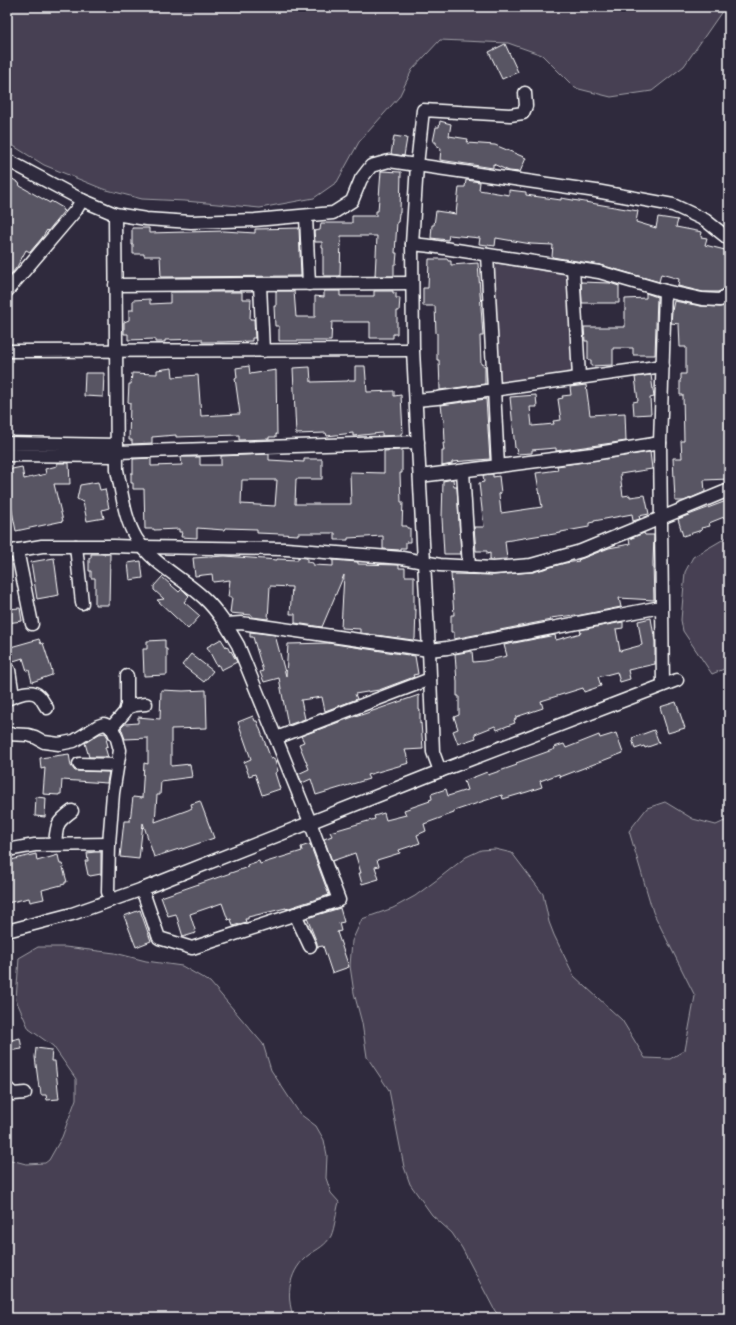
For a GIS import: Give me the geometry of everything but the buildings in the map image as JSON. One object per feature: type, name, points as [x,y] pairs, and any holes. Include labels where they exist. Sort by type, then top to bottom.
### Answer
[{"type":"street","points":[[440,770],[433,752],[430,650],[413,350],[412,244],[417,165],[423,110],[510,115],[522,113],[526,106],[525,93]]},
{"type":"street","points":[[8,163],[82,200],[115,214],[146,219],[191,222],[255,220],[333,213],[352,201],[361,179],[371,166],[389,161],[596,191],[673,205],[705,220],[729,239]]},
{"type":"street","points":[[7,291],[76,210],[82,200]]},
{"type":"street","points":[[115,214],[117,470],[125,512],[136,538],[143,547],[162,566],[204,598],[226,624],[238,645],[310,822],[339,900],[192,948],[159,938],[142,889]]},
{"type":"street","points":[[306,216],[309,284]]},
{"type":"street","points":[[412,244],[599,272],[665,291],[711,300],[720,300],[729,294]]},
{"type":"street","points":[[487,255],[498,466]]},
{"type":"street","points":[[574,268],[579,377]]},
{"type":"street","points":[[115,285],[412,283]]},
{"type":"street","points":[[260,285],[263,351]]},
{"type":"street","points":[[663,685],[660,443],[665,291]]},
{"type":"street","points":[[7,351],[413,350]]},
{"type":"street","points":[[416,400],[663,366]]},
{"type":"street","points":[[7,442],[117,451]]},
{"type":"street","points":[[7,455],[418,442]]},
{"type":"street","points":[[420,476],[592,454],[660,443]]},
{"type":"street","points":[[462,471],[469,567]]},
{"type":"street","points":[[32,624],[12,551],[42,546],[286,549],[402,558],[440,565],[469,567],[493,568],[532,565],[580,551],[729,490]]},
{"type":"street","points":[[76,546],[82,603]]},
{"type":"street","points":[[226,624],[241,623],[430,650],[661,607]]},
{"type":"street","points":[[9,670],[10,697],[31,692],[40,697],[46,708]]},
{"type":"street","points":[[111,728],[125,712],[127,676]]},
{"type":"street","points":[[276,738],[430,679]]},
{"type":"street","points":[[7,931],[72,914],[142,889],[440,770],[677,680]]},
{"type":"street","points":[[126,708],[146,704]]},
{"type":"street","points":[[7,734],[28,735],[44,742],[59,744],[74,741],[98,726],[104,724],[111,728],[117,739],[120,750],[113,793],[109,844],[108,892],[111,900]]},
{"type":"street","points":[[79,764],[117,765]]},
{"type":"street","points":[[55,844],[57,824],[62,818],[72,811]]},
{"type":"street","points":[[7,850],[35,845],[109,844]]},
{"type":"street","points":[[295,914],[310,946]]},
{"type":"street","points":[[7,1088],[9,1092],[13,1094],[25,1093]]},
{"type":"shaded area","points":[[7,7],[725,7],[684,66],[652,91],[611,97],[575,88],[542,55],[508,43],[440,40],[412,70],[399,97],[359,142],[337,182],[314,198],[260,208],[185,201],[142,199],[103,189],[44,165],[7,142]]},
{"type":"shaded area","points":[[496,263],[564,274],[568,277],[573,369],[571,374],[503,383],[498,379],[492,266]]},
{"type":"shaded area","points":[[729,536],[729,667],[712,674],[683,631],[681,620],[685,572],[693,557]]},
{"type":"shaded area","points":[[665,802],[693,819],[716,825],[729,819],[729,1318],[502,1318],[495,1311],[462,1248],[452,1233],[432,1215],[410,1184],[404,1167],[389,1090],[367,1057],[362,1023],[354,993],[350,966],[352,941],[362,919],[393,908],[415,896],[466,857],[481,850],[495,849],[512,853],[543,894],[549,922],[574,976],[622,1020],[645,1058],[670,1059],[685,1050],[695,996],[653,912],[629,831],[647,808]]},
{"type":"shaded area","points":[[38,947],[65,947],[115,953],[146,961],[182,966],[210,982],[263,1044],[271,1070],[300,1114],[316,1126],[324,1140],[327,1155],[326,1178],[331,1193],[339,1202],[331,1236],[324,1244],[303,1260],[293,1275],[290,1300],[294,1318],[7,1318],[7,1159],[26,1164],[45,1163],[49,1160],[62,1137],[76,1099],[76,1079],[53,1046],[29,1029],[16,1000],[19,958]]}]
